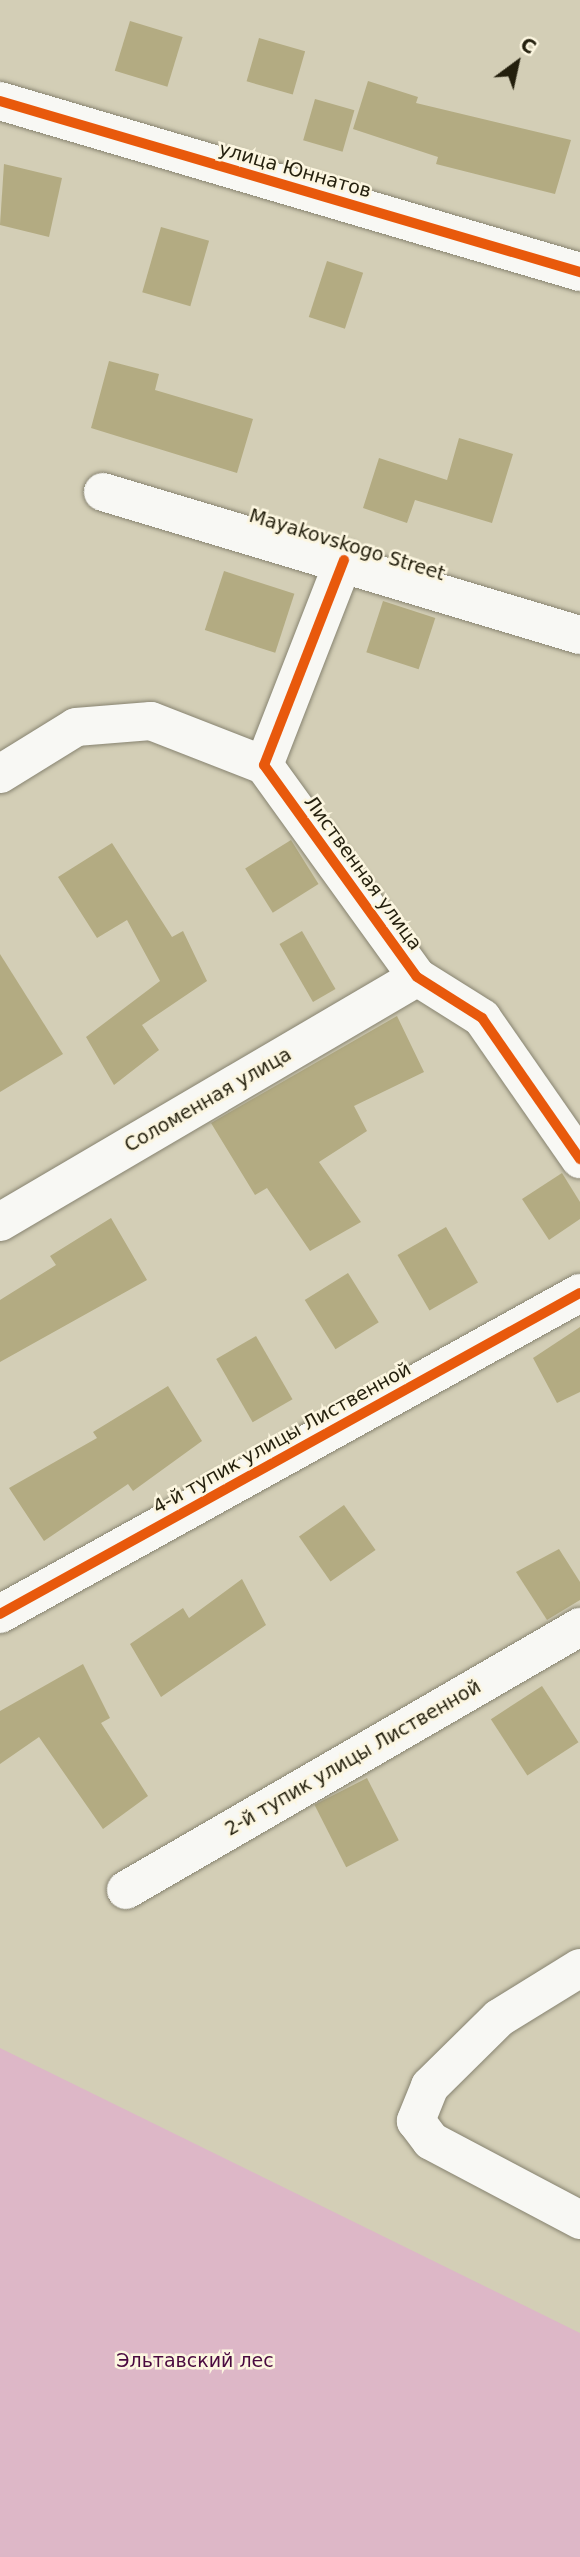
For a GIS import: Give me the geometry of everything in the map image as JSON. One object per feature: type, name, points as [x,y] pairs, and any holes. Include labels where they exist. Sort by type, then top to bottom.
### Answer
[{"type":"street","name":"улица Юннатов","points":[[0,101],[580,272]]},
{"type":"street","name":"Mayakovskogo Street","points":[[103,492],[344,560],[580,635]]},
{"type":"street","points":[[0,774],[76,727],[151,721],[264,765],[344,560]]},
{"type":"street","name":"Лиственная улица","points":[[264,765],[416,977],[482,1018],[580,1159]]},
{"type":"street","name":"Соломенная улица","points":[[0,1222],[416,977]]},
{"type":"street","name":"4-й тупик улицы Лиственной","points":[[0,1614],[580,1293]]},
{"type":"street","name":"2-й тупик улицы Лиственной","points":[[126,1890],[580,1627]]},
{"type":"street","points":[[580,1968],[499,2018],[430,2086],[416,2121],[431,2141],[580,2220]]},
{"type":"green space","name":"Эльтавский лес","points":[[0,2048],[580,2333],[580,2557],[0,2557]]},
{"type":"building","points":[[130,21],[183,37],[167,87],[115,71]]},
{"type":"building","points":[[259,38],[305,51],[293,94],[247,81]]},
{"type":"building","points":[[368,81],[418,97],[416,103],[571,140],[555,194],[436,164],[438,157],[353,129]]},
{"type":"building","points":[[315,99],[354,110],[343,152],[303,140]]},
{"type":"building","points":[[4,164],[62,178],[49,237],[0,225]]},
{"type":"building","points":[[161,227],[209,241],[190,306],[142,292]]},
{"type":"building","points":[[327,261],[363,273],[345,329],[309,317]]},
{"type":"building","points":[[109,361],[159,374],[155,390],[253,419],[237,473],[91,428]]},
{"type":"building","points":[[459,438],[513,454],[492,523],[415,500],[407,523],[363,508],[379,458],[447,480]]},
{"type":"building","points":[[224,571],[294,594],[275,653],[205,630]]},
{"type":"building","points":[[383,601],[435,618],[419,669],[366,652]]},
{"type":"building","points":[[291,840],[319,884],[273,913],[245,869]]},
{"type":"building","points":[[112,843],[172,937],[183,931],[207,981],[142,1025],[159,1050],[114,1085],[86,1037],[160,981],[127,920],[97,938],[58,877]]},
{"type":"building","points":[[302,931],[336,989],[313,1002],[279,944]]},
{"type":"building","points":[[0,954],[63,1054],[0,1092]]},
{"type":"building","points":[[397,1016],[424,1072],[354,1106],[367,1131],[319,1162],[361,1222],[310,1251],[267,1188],[255,1195],[211,1123]]},
{"type":"building","points":[[562,1173],[580,1202],[580,1219],[549,1240],[522,1199]]},
{"type":"building","points":[[111,1218],[147,1280],[0,1362],[0,1300],[56,1265],[50,1256]]},
{"type":"building","points":[[446,1227],[478,1282],[430,1310],[398,1255]]},
{"type":"building","points":[[348,1273],[379,1322],[335,1349],[305,1300]]},
{"type":"building","points":[[580,1327],[580,1392],[557,1403],[533,1358]]},
{"type":"building","points":[[256,1336],[292,1399],[253,1422],[216,1359]]},
{"type":"building","points":[[168,1386],[202,1441],[133,1491],[128,1484],[44,1541],[9,1488],[97,1438],[93,1432]]},
{"type":"building","points":[[344,1505],[376,1550],[330,1582],[299,1537]]},
{"type":"building","points":[[559,1549],[580,1582],[580,1600],[547,1620],[516,1572]]},
{"type":"building","points":[[242,1579],[266,1625],[161,1697],[130,1644],[183,1608],[189,1618]]},
{"type":"building","points":[[83,1664],[110,1718],[101,1723],[148,1796],[103,1829],[39,1737],[0,1764],[0,1711]]},
{"type":"building","points":[[542,1686],[578,1742],[527,1775],[491,1719]]},
{"type":"building","points":[[367,1778],[399,1840],[346,1867],[314,1805]]},
{"type":"cycle path","points":[[0,101],[580,272]]},
{"type":"cycle path","points":[[344,560],[264,765],[417,977],[482,1018],[580,1159]]},
{"type":"cycle path","points":[[0,1614],[580,1293]]}]
